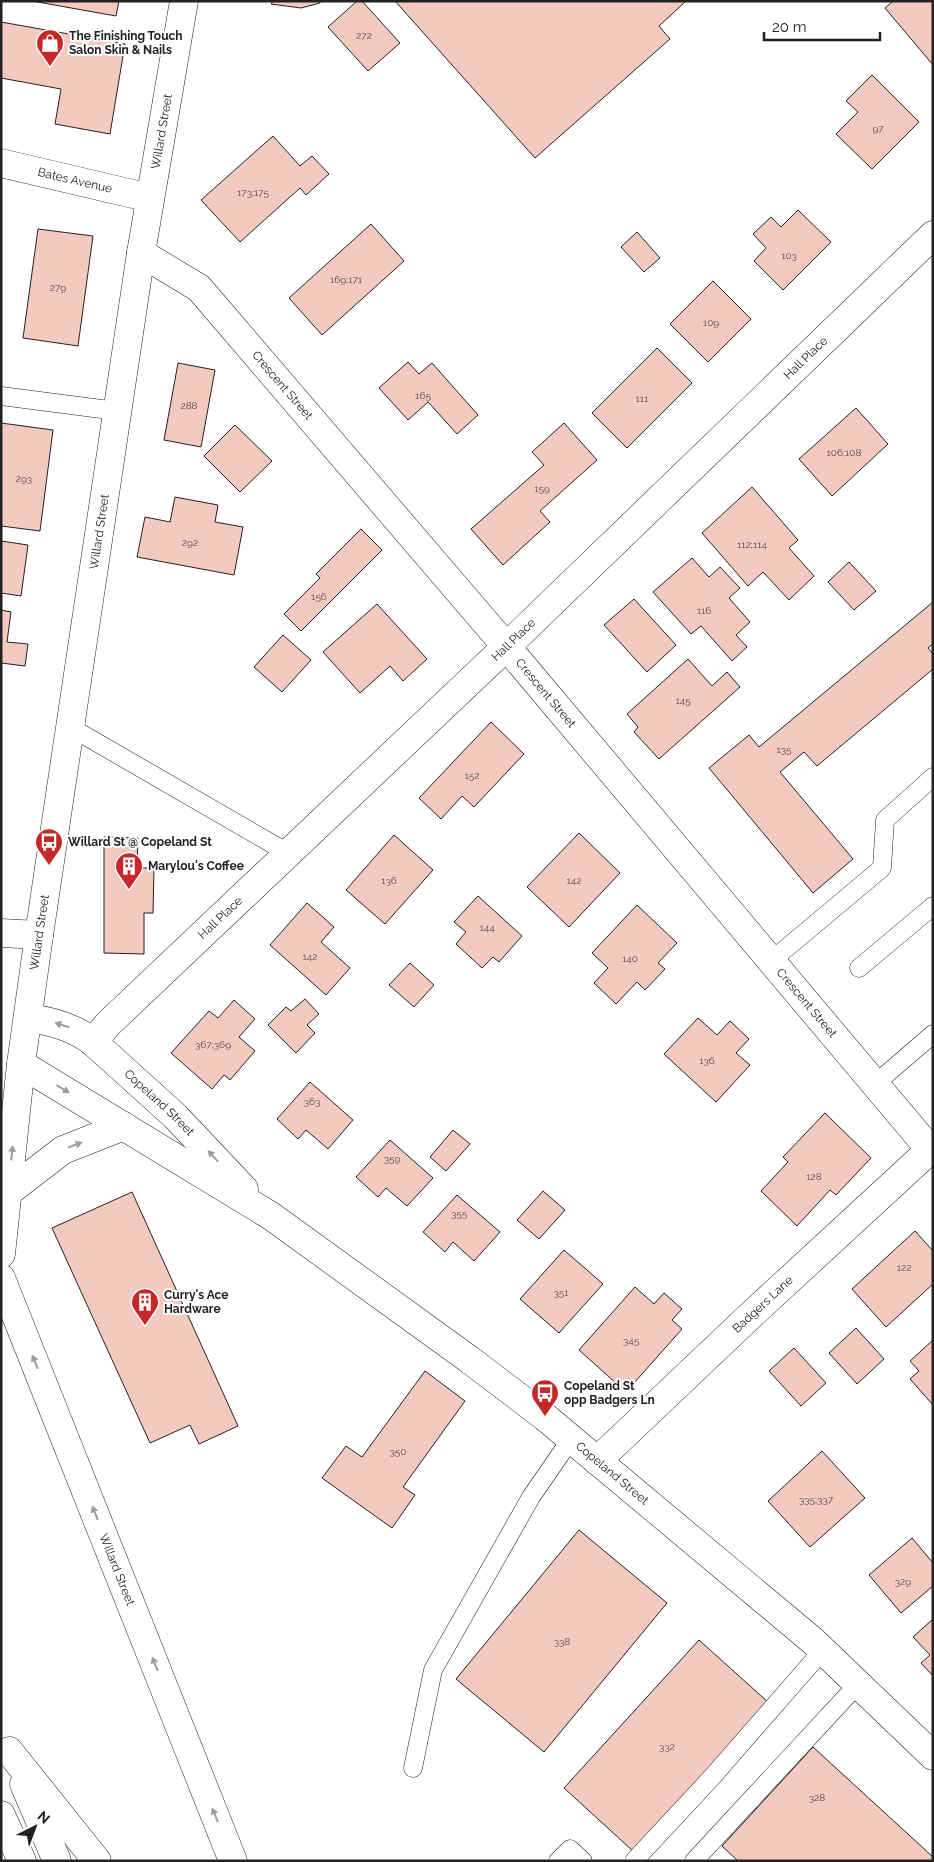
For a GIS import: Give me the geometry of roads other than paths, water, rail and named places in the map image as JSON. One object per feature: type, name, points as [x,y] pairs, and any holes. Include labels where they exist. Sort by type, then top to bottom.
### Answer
[{"type":"main road","name":"Willard Street","points":[[1,1254],[21,1064],[39,935],[141,253],[184,1]]},
{"type":"main road","name":"Bates Avenue","points":[[1,163],[150,198]]},
{"type":"main road","name":"Hall Place","points":[[93,1042],[108,1024],[506,647],[933,234]]},
{"type":"main road","name":"Crescent Street","points":[[141,253],[200,288],[932,1152]]},
{"type":"main road","points":[[1,933],[39,935]]},
{"type":"main road","name":"Copeland Street","points":[[28,1018],[42,1020],[82,1033],[176,1116],[271,1216]]},
{"type":"main road","name":"Willard Street","points":[[1,1096],[21,1064]]},
{"type":"main road","name":"Copeland Street","points":[[21,1064],[271,1216],[470,1360],[597,1461],[823,1650],[933,1756]]},
{"type":"main road","points":[[7,1193],[63,1150],[124,1126]]},
{"type":"main road","name":"Badgers Lane","points":[[597,1461],[751,1315],[932,1152]]},
{"type":"main road","name":"Willard Street","points":[[1,1278],[233,1861]]},
{"type":"main road","points":[[5,1742],[57,1861]]},
{"type":"main road","points":[[5,1742],[97,1861]]},
{"type":"main road","points":[[1,1815],[22,1861]]},
{"type":"lane","points":[[1,396],[117,411]]},
{"type":"lane","points":[[70,727],[288,853]]},
{"type":"lane","points":[[771,961],[882,868],[884,820],[933,777]]},
{"type":"lane","points":[[859,968],[933,906]]},
{"type":"lane","points":[[875,1084],[933,1034]]},
{"type":"lane","points":[[413,1768],[433,1670],[531,1498],[570,1439]]},
{"type":"lane","points":[[634,1861],[713,1776],[823,1650]]},
{"type":"lane","points":[[694,1861],[858,1684]]},
{"type":"lane","points":[[558,1861],[570,1849],[583,1861]]},
{"type":"place","name":"The Finishing Touch Salon Skin & Nails","points":[[50,67]]},
{"type":"place","name":"Willard St @ Copeland St","points":[[49,866]]},
{"type":"place","name":"Marylou's Coffee","points":[[129,890]]},
{"type":"place","name":"Curry's Ace Hardware","points":[[145,1326]]},
{"type":"place","name":"Copeland St opp Badgers Ln","points":[[545,1417]]}]
